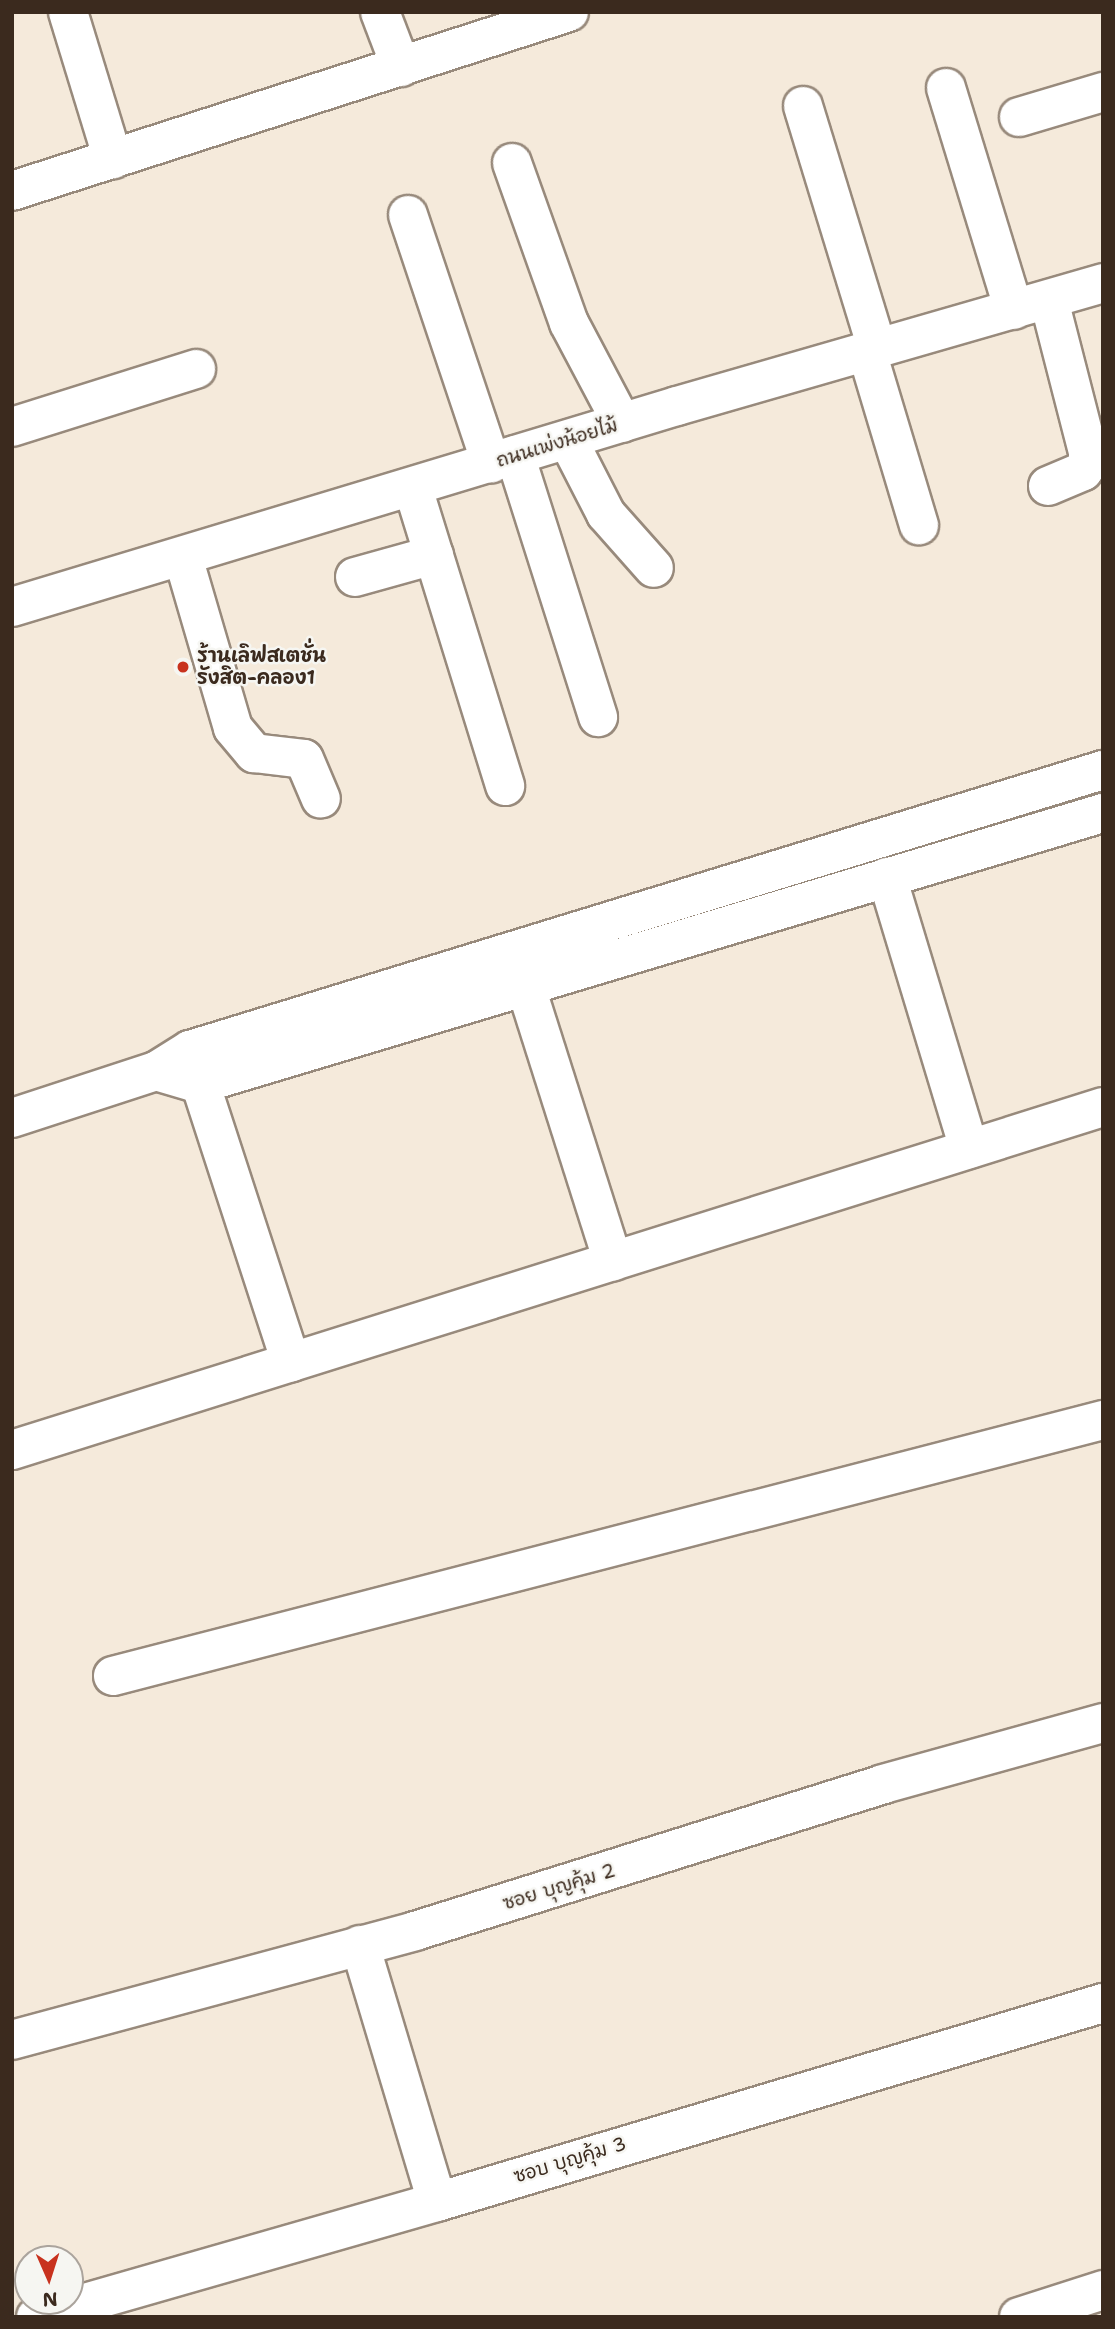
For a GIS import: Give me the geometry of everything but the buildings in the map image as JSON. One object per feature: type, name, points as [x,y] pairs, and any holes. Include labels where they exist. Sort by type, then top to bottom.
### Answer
[{"type":"street","points":[[68,12],[113,159]]},
{"type":"street","points":[[380,12],[401,67]]},
{"type":"street","points":[[12,191],[569,12]]},
{"type":"street","points":[[946,88],[1088,452],[1088,464],[1083,471],[1048,486]]},
{"type":"street","points":[[1019,117],[1103,92]]},
{"type":"street","points":[[803,106],[919,525]]},
{"type":"street","points":[[512,163],[569,323],[622,423]]},
{"type":"street","points":[[408,215],[503,459],[598,717]]},
{"type":"street","name":"ถนนเพ่งน้อยไม้","points":[[12,607],[622,423],[1103,283]]},
{"type":"street","points":[[12,427],[196,369]]},
{"type":"street","points":[[568,440],[606,514],[654,568]]},
{"type":"street","points":[[413,488],[505,786]]},
{"type":"street","points":[[355,577],[434,555]]},
{"type":"street","points":[[183,557],[233,728],[254,753],[304,760],[321,799]]},
{"type":"street","points":[[195,1067],[514,950],[1103,770]]},
{"type":"street","points":[[12,1118],[156,1071],[195,1067],[526,986],[1103,813]]},
{"type":"street","points":[[887,877],[969,1149]]},
{"type":"street","points":[[514,950],[613,1261]]},
{"type":"street","points":[[195,1067],[291,1362]]},
{"type":"street","points":[[12,1450],[1103,1107]]},
{"type":"street","points":[[113,1676],[1103,1420]]},
{"type":"street","name":"ซอย บุญคุ้ม 2","points":[[12,2040],[360,1945],[611,1871],[883,1784],[1103,1723]]},
{"type":"street","points":[[360,1945],[438,2202]]},
{"type":"street","name":"ซอบ บุญคุ้ม 3","points":[[36,2317],[438,2202],[1103,2003]]},
{"type":"street","points":[[1019,2317],[1103,2291]]},
{"type":"place","name":"ร้านเลิฟสเตชั่น รังสิต-คลอง1","points":[[183,667]]}]
